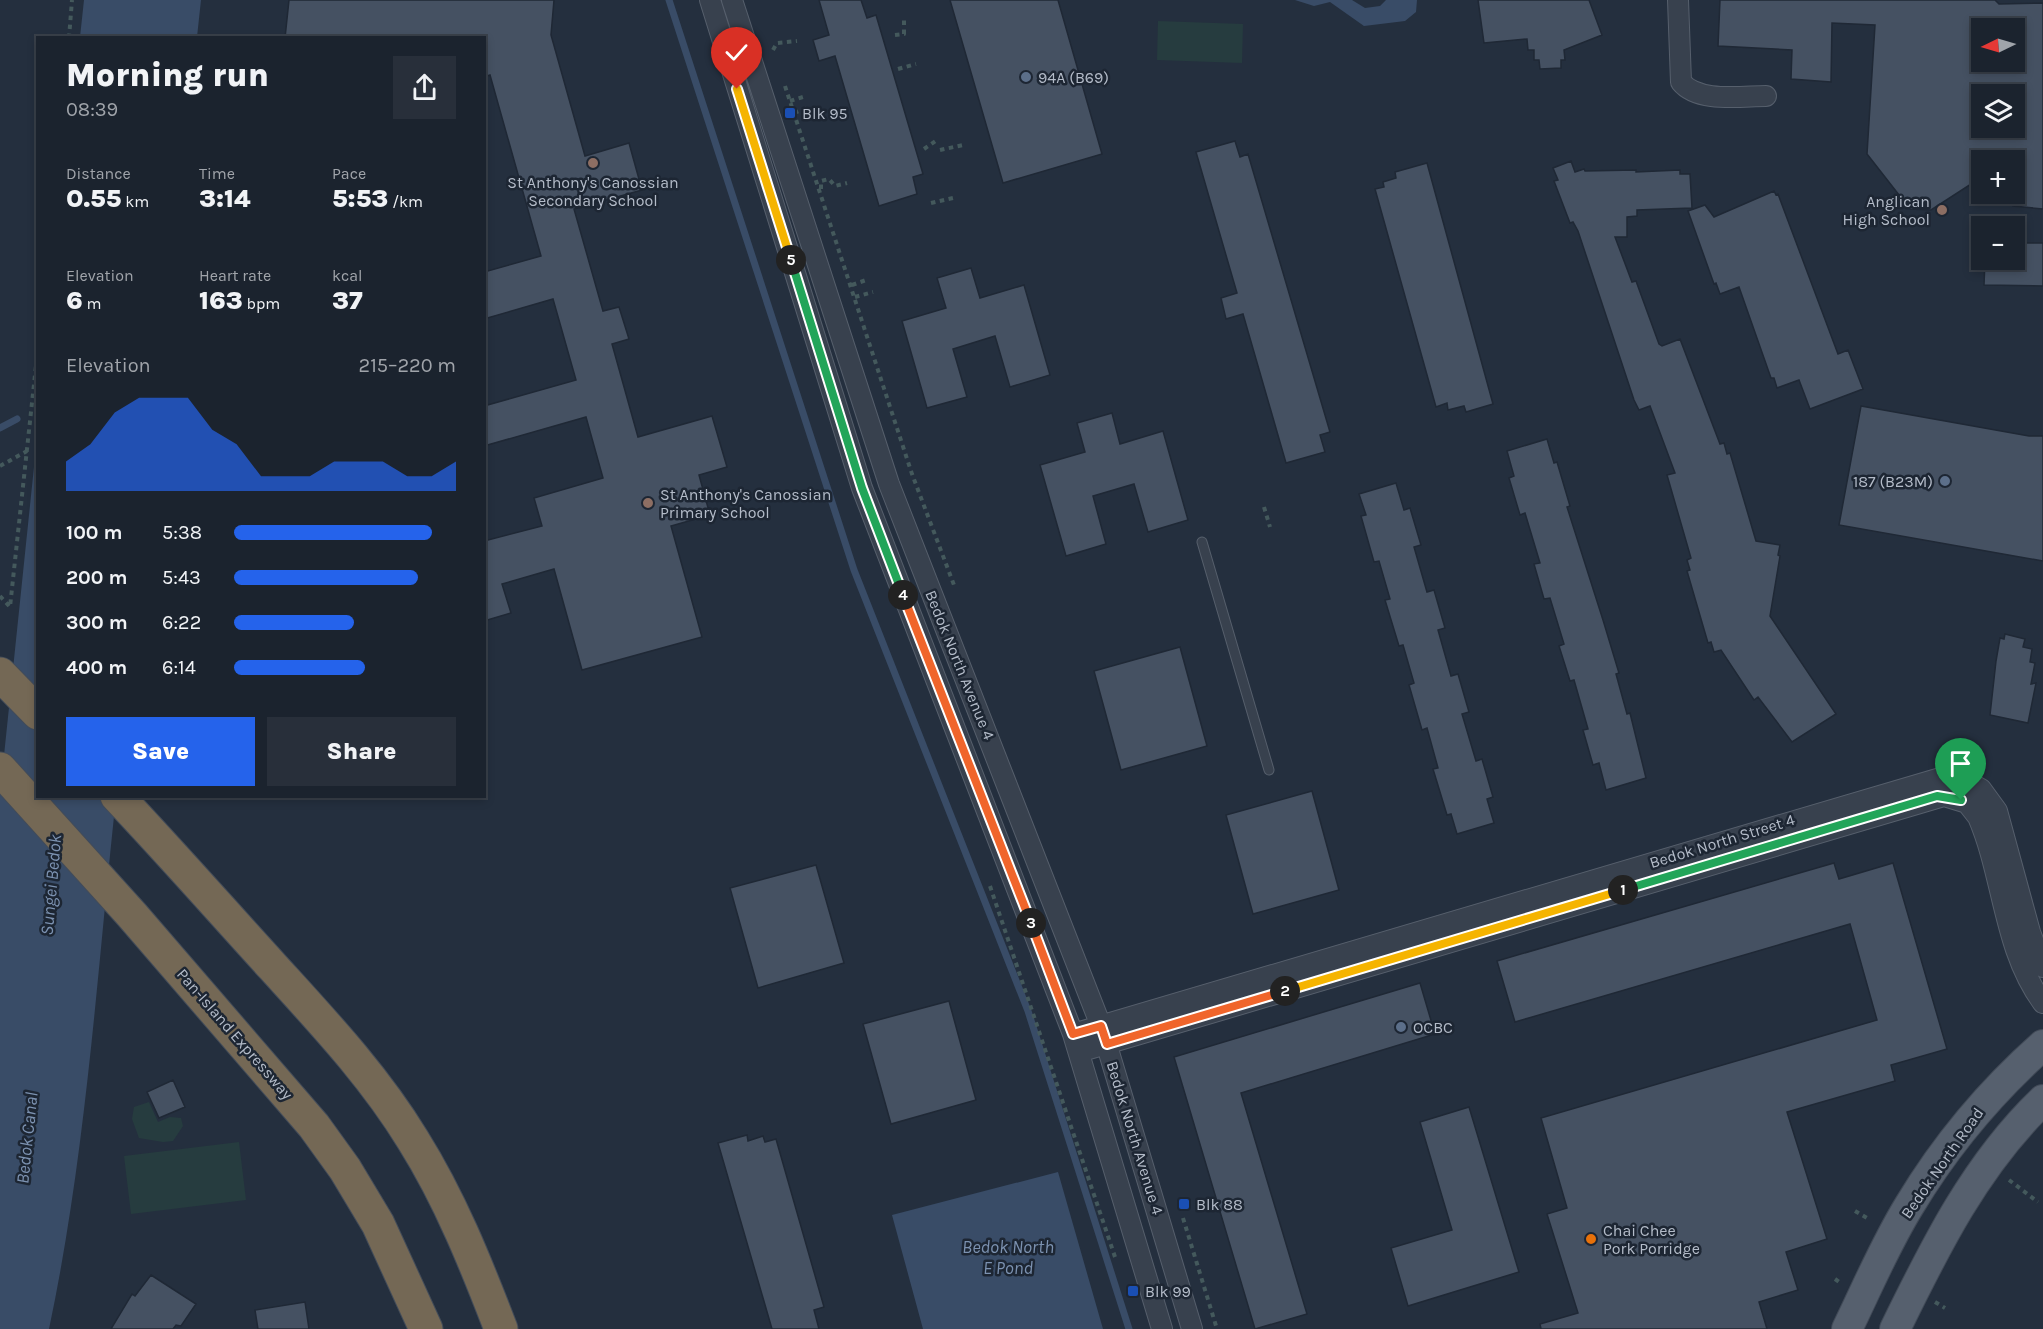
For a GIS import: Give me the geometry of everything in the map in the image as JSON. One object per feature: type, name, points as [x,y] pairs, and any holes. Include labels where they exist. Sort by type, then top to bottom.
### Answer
[{"type":"highway","points":[[0,674],[36,711]]},
{"type":"highway","name":"Pan-Island Expressway","points":[[0,769],[132,915],[314,1126],[345,1168],[378,1224],[426,1329]]},
{"type":"highway","points":[[119,798],[343,1045],[383,1095],[413,1140],[445,1197],[475,1262],[501,1329]]},
{"type":"main road","name":"Bedok North Road","points":[[1847,1329],[1908,1208],[1930,1173],[1979,1108],[2043,1045]]},
{"type":"main road","points":[[1895,1329],[1951,1219],[1980,1174],[2043,1100]]},
{"type":"street","name":"Bedok North Avenue 4","points":[[710,0],[862,488],[1076,1043],[1162,1329]]},
{"type":"street","name":"Bedok North Avenue 4","points":[[732,0],[889,484],[1104,1035],[1192,1329]]},
{"type":"street","points":[[1678,0],[1680,72],[1681,81],[1686,88],[1699,94],[1766,96]]},
{"type":"street","name":"Bedok North Street 4","points":[[1104,1035],[1947,776],[1965,780],[1981,789],[1997,811],[2030,933],[2043,967]]},
{"type":"street","name":"Bedok North Street 4","points":[[1076,1043],[1944,796],[1966,803],[1978,817],[2019,959],[2031,985],[2043,1003]]},
{"type":"lane","points":[[1202,542],[1269,770]]},
{"type":"path","points":[[69,36],[72,0]]},
{"type":"path","points":[[896,35],[904,34],[904,19]]},
{"type":"path","points":[[769,40],[776,60]]},
{"type":"path","points":[[773,50],[777,43],[797,41]]},
{"type":"path","points":[[898,69],[916,64]]},
{"type":"path","points":[[783,81],[852,285],[912,474],[955,589]]},
{"type":"path","points":[[790,101],[806,96]]},
{"type":"path","points":[[794,113],[810,107]]},
{"type":"path","points":[[924,148],[937,140]]},
{"type":"path","points":[[940,150],[963,145]]},
{"type":"path","points":[[820,193],[821,181],[829,178],[835,186],[847,183]]},
{"type":"path","points":[[931,203],[953,198]]},
{"type":"path","points":[[852,285],[870,279]]},
{"type":"path","points":[[855,297],[873,292]]},
{"type":"path","points":[[0,596],[10,607],[36,366]]},
{"type":"path","points":[[0,466],[27,451]]},
{"type":"path","points":[[1264,507],[1270,527]]},
{"type":"path","points":[[2007,1179],[2038,1202]]},
{"type":"path","points":[[1856,1211],[1867,1218]]},
{"type":"path","points":[[1935,1302],[1944,1308]]},
{"type":"green space","points":[[1158,21],[1243,24],[1242,63],[1157,60]]},
{"type":"green space","points":[[149,1102],[158,1122],[170,1117],[181,1118],[183,1126],[173,1141],[163,1142],[139,1138],[132,1119],[134,1107]]},
{"type":"green space","points":[[239,1142],[246,1200],[131,1214],[124,1156]]},
{"type":"water","points":[[84,0],[201,0],[197,36],[80,36]]},
{"type":"water","points":[[1295,0],[1352,0],[1365,8],[1380,6],[1386,0],[1417,0],[1416,12],[1405,21],[1364,26],[1330,2],[1314,6]]},
{"type":"water","points":[[36,448],[36,798],[116,798],[81,1130],[62,1263],[49,1329],[0,1329],[0,794]]},
{"type":"water","name":"Bedok North E Pond","points":[[1058,1172],[1103,1329],[923,1329],[892,1215]]},
{"type":"building","points":[[289,0],[554,0],[551,35],[585,156],[629,143],[642,190],[574,209],[603,311],[619,307],[629,339],[612,344],[638,437],[712,416],[727,467],[699,475],[710,515],[671,526],[702,637],[582,670],[554,569],[502,584],[511,613],[486,620],[486,540],[542,526],[534,498],[603,478],[586,417],[486,445],[486,405],[576,380],[553,299],[486,318],[486,271],[541,256],[490,75],[486,76],[486,36],[285,36]]},
{"type":"building","points":[[819,0],[861,0],[867,18],[876,15],[923,174],[913,177],[917,194],[879,206],[835,56],[819,61],[813,40],[829,35]]},
{"type":"building","name":"94A (B69)","points":[[950,0],[1058,0],[1102,154],[1003,183]]},
{"type":"building","points":[[1478,0],[1589,0],[1602,35],[1564,50],[1565,60],[1561,60],[1561,68],[1540,69],[1539,60],[1534,60],[1534,50],[1528,50],[1527,39],[1484,43]]},
{"type":"building","points":[[1720,0],[1995,0],[1999,4],[2043,3],[2043,209],[2013,206],[2013,204],[2025,204],[2025,150],[1971,150],[1971,184],[1931,210],[1910,209],[1867,154],[1875,25],[1832,23],[1831,82],[1791,79],[1792,50],[1718,46]]},
{"type":"building","points":[[1235,141],[1240,157],[1248,154],[1330,432],[1320,435],[1325,452],[1286,463],[1243,314],[1226,319],[1221,298],[1237,293],[1196,152]]},
{"type":"building","points":[[1571,161],[1575,172],[1584,169],[1585,171],[1636,170],[1636,172],[1680,170],[1680,174],[1690,174],[1692,208],[1637,210],[1637,216],[1627,217],[1627,237],[1615,237],[1632,282],[1636,281],[1659,344],[1662,346],[1680,339],[1720,444],[1724,443],[1727,454],[1730,453],[1756,541],[1780,545],[1770,616],[1836,714],[1792,742],[1758,697],[1754,700],[1721,650],[1714,652],[1711,642],[1708,643],[1687,571],[1690,570],[1687,560],[1691,558],[1667,475],[1675,473],[1650,406],[1639,410],[1634,400],[1578,231],[1573,222],[1570,223],[1554,181],[1558,180],[1553,168]]},
{"type":"building","points":[[1427,163],[1493,404],[1466,412],[1464,406],[1448,410],[1447,403],[1436,407],[1375,189],[1384,187],[1383,182],[1396,178],[1395,172]]},
{"type":"building","points":[[1774,191],[1776,195],[1778,194],[1838,354],[1848,350],[1863,389],[1810,409],[1799,380],[1777,388],[1774,378],[1771,378],[1739,287],[1720,294],[1716,283],[1714,284],[1688,211],[1705,205],[1714,217]]},
{"type":"building","points":[[2025,243],[2043,243],[2043,286],[1984,285],[1985,270],[2025,270]]},
{"type":"building","points":[[971,268],[980,298],[1024,285],[1050,375],[1010,387],[995,336],[953,349],[967,397],[927,408],[902,321],[946,308],[937,278]]},
{"type":"building","name":"187 (B23M)","points":[[1861,406],[2029,436],[2043,436],[2043,561],[1839,525]]},
{"type":"building","points":[[1112,413],[1120,444],[1163,431],[1188,520],[1148,532],[1134,484],[1093,496],[1106,544],[1066,556],[1040,465],[1085,452],[1077,423]]},
{"type":"building","points":[[1547,439],[1554,463],[1557,462],[1570,506],[1567,507],[1619,673],[1616,674],[1627,714],[1630,713],[1646,778],[1606,790],[1599,763],[1593,765],[1583,730],[1588,729],[1574,680],[1570,681],[1559,646],[1564,644],[1550,598],[1544,599],[1534,564],[1540,563],[1525,513],[1520,515],[1509,478],[1514,476],[1507,451]]},
{"type":"building","points":[[1396,483],[1404,510],[1410,508],[1421,545],[1414,547],[1427,592],[1434,590],[1445,628],[1438,630],[1451,676],[1458,674],[1469,712],[1462,714],[1476,761],[1482,759],[1493,797],[1487,799],[1494,823],[1457,834],[1451,814],[1447,815],[1433,769],[1438,768],[1427,728],[1422,730],[1409,685],[1414,683],[1403,645],[1399,646],[1385,600],[1390,599],[1379,561],[1374,562],[1361,516],[1366,515],[1359,494]]},
{"type":"building","points":[[2005,634],[2025,639],[2023,647],[2032,649],[2030,662],[2035,663],[2031,684],[2036,683],[2028,723],[1990,715],[2000,638],[2004,639]]},
{"type":"building","points":[[1180,647],[1207,746],[1121,770],[1094,671]]},
{"type":"building","points":[[1312,791],[1339,890],[1253,914],[1226,815]]},
{"type":"building","points":[[1834,863],[1839,879],[1893,863],[1947,1049],[1891,1065],[1895,1081],[1787,1112],[1827,1239],[1786,1252],[1798,1290],[1759,1302],[1767,1329],[1541,1329],[1540,1324],[1578,1313],[1547,1214],[1567,1208],[1541,1118],[1877,1020],[1850,924],[1515,1022],[1497,961]]},
{"type":"building","points":[[816,865],[844,963],[758,988],[730,888]]},
{"type":"building","points":[[1420,983],[1435,1034],[1241,1093],[1307,1314],[1255,1329],[1174,1057]]},
{"type":"building","points":[[949,1001],[976,1100],[891,1124],[863,1024]]},
{"type":"building","points":[[173,1080],[185,1107],[159,1118],[147,1092]]},
{"type":"building","points":[[1469,1107],[1519,1272],[1408,1306],[1391,1248],[1452,1230],[1420,1122]]},
{"type":"building","points":[[747,1135],[748,1141],[763,1136],[765,1142],[776,1139],[824,1307],[814,1310],[819,1329],[772,1329],[718,1143]]},
{"type":"building","points":[[151,1275],[196,1304],[181,1326],[176,1325],[173,1329],[111,1329],[132,1294],[135,1296]]},
{"type":"building","points":[[305,1302],[309,1329],[258,1329],[255,1310]]},
{"type":"waterway","points":[[669,0],[854,570],[1028,1011],[1129,1329]]},
{"type":"waterway","points":[[0,428],[17,419]]},
{"type":"place","name":"94A (B69)","points":[[1026,77]]},
{"type":"place","name":"Blk 95","points":[[790,113]]},
{"type":"place","name":"St Anthony's Canossian Secondary School","points":[[593,163]]},
{"type":"place","name":"Anglican High School","points":[[1942,210]]},
{"type":"place","name":"187 (B23M)","points":[[1945,481]]},
{"type":"place","name":"St Anthony's Canossian Primary School","points":[[648,503]]},
{"type":"place","name":"OCBC","points":[[1401,1027]]},
{"type":"place","name":"Blk 88","points":[[1184,1204]]},
{"type":"place","name":"Chai Chee Pork Porridge","points":[[1591,1239]]},
{"type":"place","name":"Blk 99","points":[[1133,1291]]},
{"type":"route","points":[[737,89],[862,488],[1073,1034],[1101,1026],[1107,1044],[1937,796],[1950,796],[1961,800]]},
{"type":"water label","name":"Sungei Bedok","points":[[51,885]]},
{"type":"water label","name":"Bedok Canal","points":[[27,1138]]}]
